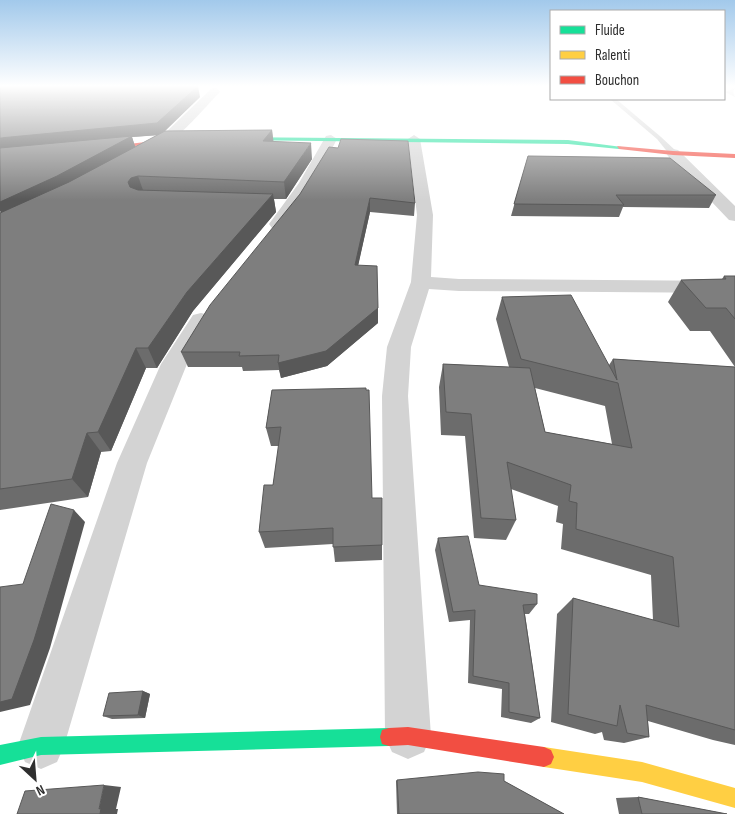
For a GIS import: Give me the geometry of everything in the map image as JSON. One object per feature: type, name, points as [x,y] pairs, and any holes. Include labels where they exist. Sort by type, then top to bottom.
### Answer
[{"type":"street","points":[[132,159],[166,140],[182,124]]},
{"type":"street","points":[[225,139],[414,139],[568,142],[673,153],[735,156]]},
{"type":"street","points":[[262,243],[282,206],[318,165],[331,139]]},
{"type":"street","points":[[408,736],[395,396],[399,347],[421,282],[425,215],[414,139]]},
{"type":"street","points":[[90,149],[166,140],[186,140]]},
{"type":"street","points":[[673,153],[735,216]]},
{"type":"street","points":[[421,282],[459,286],[735,287]]},
{"type":"street","points":[[42,746],[132,463],[174,364],[203,317],[220,295]]},
{"type":"street","points":[[0,755],[42,746],[408,736],[642,772],[735,798]]},
{"type":"lane","points":[[643,124],[660,138],[673,153]]},
{"type":"building","points":[[0,124],[147,124],[0,138]]},
{"type":"building","points":[[272,130],[263,141],[311,143],[284,182],[138,176],[131,178],[128,182],[130,187],[138,190],[273,194],[187,292],[148,348],[136,348],[98,432],[87,433],[72,479],[0,489],[0,213],[69,182],[165,131]]},
{"type":"building","points":[[132,136],[57,176],[0,202],[0,148]]},
{"type":"building","points":[[341,139],[408,141],[415,203],[370,198],[355,265],[377,266],[378,308],[326,351],[278,363],[279,355],[239,356],[240,352],[181,352],[210,305],[300,194],[329,147],[338,148]]},
{"type":"building","points":[[528,156],[670,158],[716,195],[616,195],[624,205],[514,204]]},
{"type":"building","points":[[724,276],[735,276],[735,319],[726,308],[706,308],[681,280],[726,279]]},
{"type":"building","points":[[571,295],[617,380],[613,359],[735,367],[735,730],[646,705],[649,737],[627,733],[620,705],[617,726],[568,714],[573,598],[679,627],[673,557],[576,529],[577,503],[569,501],[571,485],[507,462],[516,520],[481,518],[471,414],[446,412],[443,364],[530,368],[545,432],[632,448],[618,383],[521,359],[502,297]]},
{"type":"building","points":[[366,388],[366,390],[369,390],[372,498],[382,498],[382,545],[333,547],[333,528],[259,532],[264,485],[273,485],[281,427],[266,428],[272,390]]},
{"type":"building","points":[[51,504],[74,510],[34,640],[12,699],[0,702],[0,587],[23,584]]},
{"type":"building","points":[[468,536],[479,585],[537,594],[537,604],[523,605],[540,718],[509,712],[509,683],[473,676],[475,610],[453,612],[438,538]]},
{"type":"building","points":[[143,691],[138,715],[103,716],[109,693]]},
{"type":"building","points":[[478,772],[504,774],[504,781],[564,814],[399,814],[397,780]]},
{"type":"building","points":[[104,785],[99,809],[101,808],[100,814],[17,814],[25,791]]},
{"type":"building","points":[[638,797],[727,814],[642,814]]},
{"type":"traffic: fast","points":[[235,139],[568,142],[619,147]]},
{"type":"traffic: fast","points":[[0,755],[41,746],[389,737]]},
{"type":"traffic: slow","points":[[544,757],[642,772],[735,798]]},
{"type":"traffic: jam","points":[[98,148],[179,140]]},
{"type":"traffic: jam","points":[[619,147],[673,153],[735,156]]},
{"type":"traffic: jam","points":[[389,737],[408,736],[544,757]]}]
